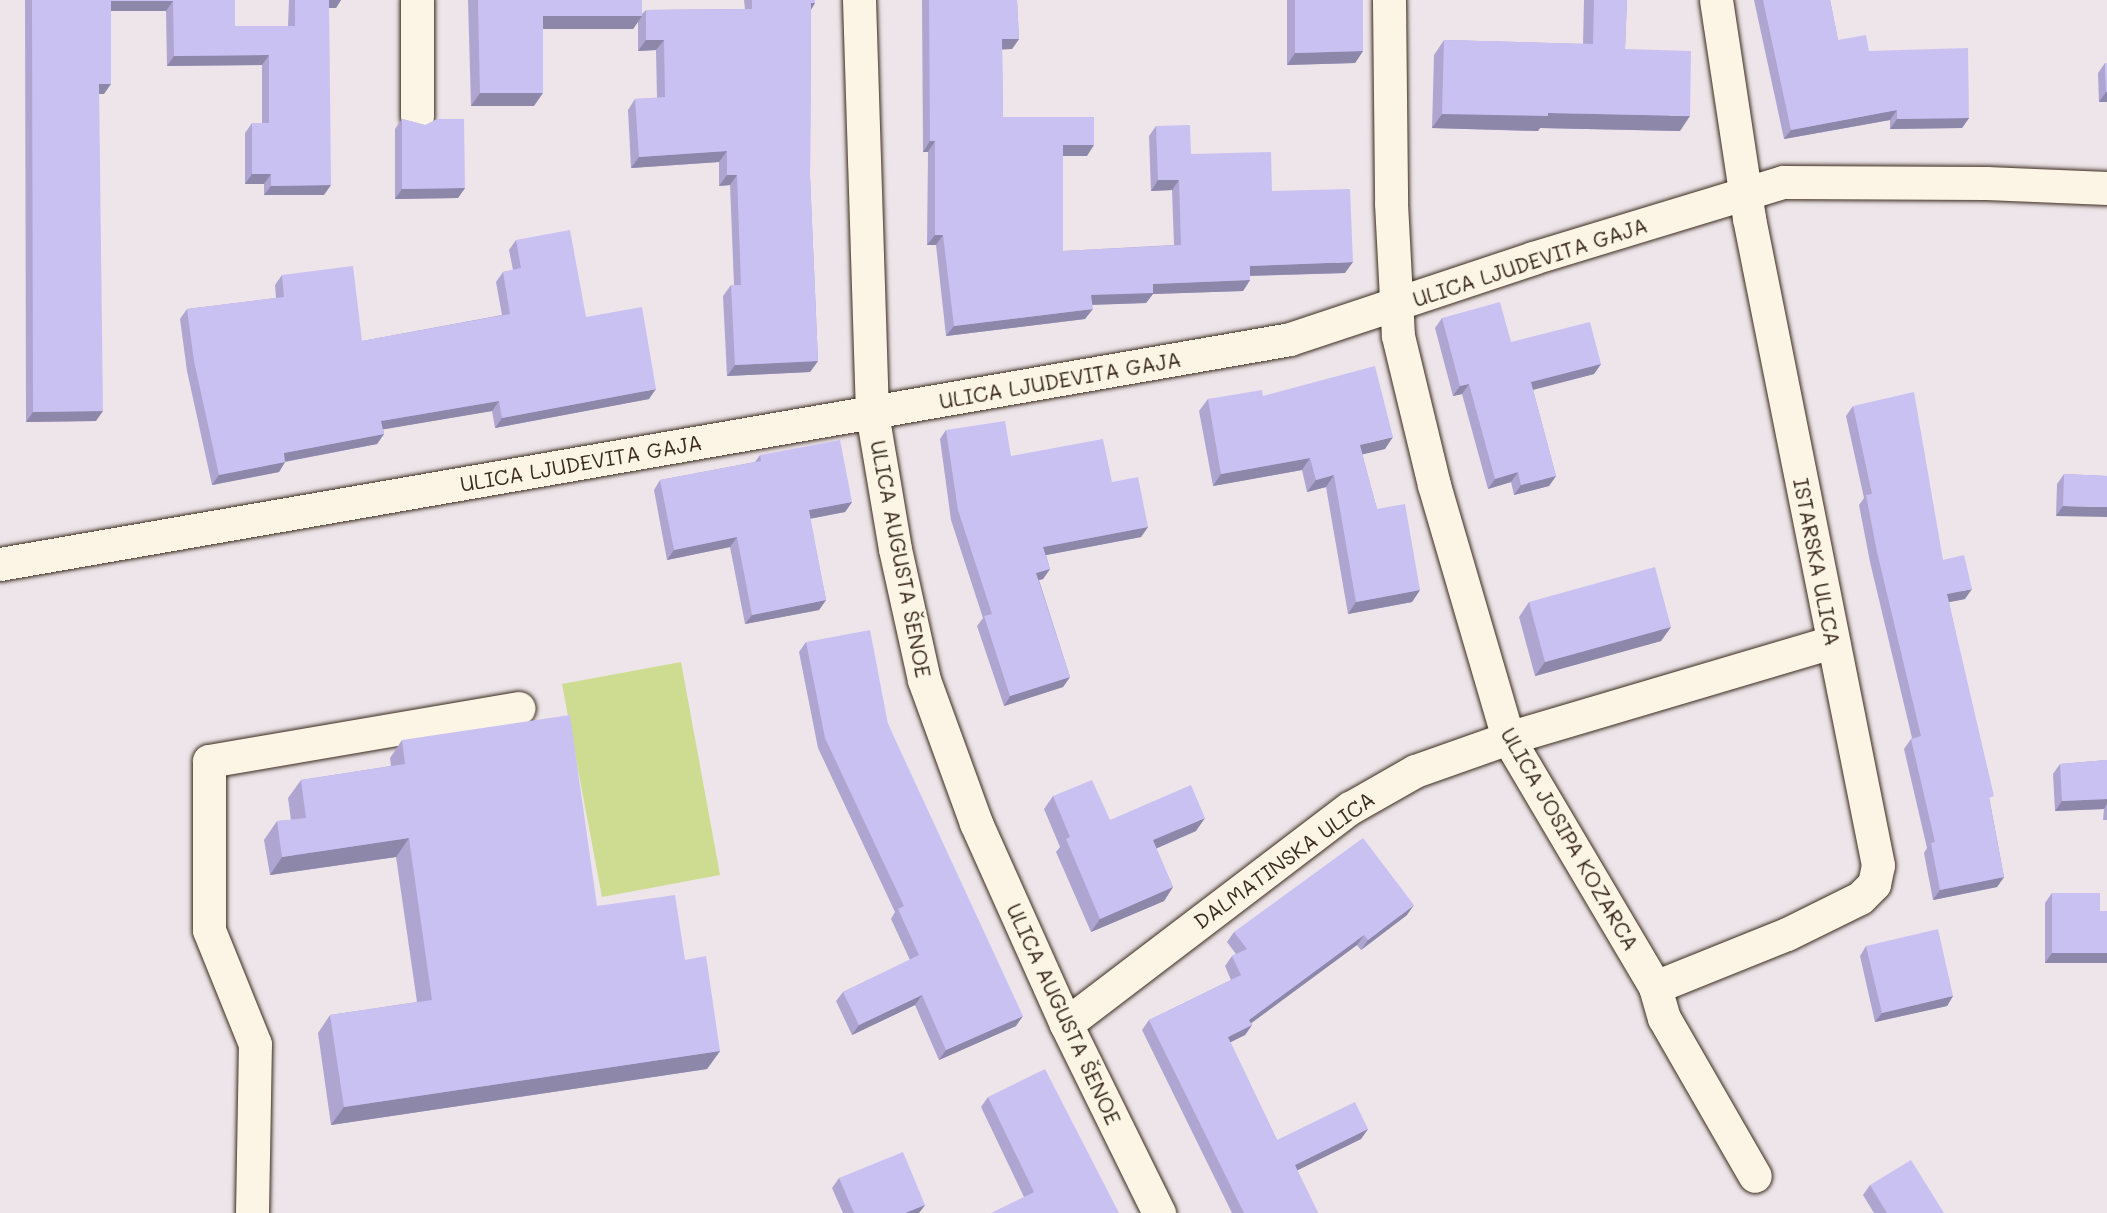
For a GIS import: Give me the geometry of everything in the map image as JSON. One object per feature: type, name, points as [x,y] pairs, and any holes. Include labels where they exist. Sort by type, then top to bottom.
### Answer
[{"type":"street","points":[[417,0],[417,116]]},
{"type":"street","name":"ULICA AUGUSTA ŠENOE","points":[[859,0],[872,413],[899,570],[924,680],[976,823],[1066,1024],[1159,1213]]},
{"type":"street","name":"ULICA JOSIPA KOZARCA","points":[[1389,0],[1390,191],[1398,336],[1434,485],[1508,738],[1655,987],[1664,1018],[1755,1176]]},
{"type":"street","name":"ISTARSKA ULICA","points":[[1655,987],[1838,910],[1860,898],[1874,884],[1878,865],[1744,195],[1716,0]]},
{"type":"street","name":"ULICA LJUDEVITA GAJA","points":[[0,564],[1290,339],[1533,258],[1783,182],[1986,183],[2107,188]]},
{"type":"street","name":"DALMATINSKA ULICA","points":[[1066,1024],[1350,808],[1415,771],[1508,738],[1833,642]]},
{"type":"street","points":[[252,1213],[255,1044],[209,930],[209,761],[519,708]]},
{"type":"green space","points":[[681,662],[720,875],[602,897],[562,684]]},
{"type":"building","points":[[32,0],[235,0],[235,26],[295,26],[295,0],[329,0],[331,185],[271,186],[271,174],[252,174],[252,123],[269,123],[269,55],[174,56],[173,1],[111,1],[111,84],[99,84],[103,411],[33,412]]},
{"type":"building","points":[[478,0],[642,0],[642,16],[543,16],[543,93],[480,93]]},
{"type":"building","points":[[752,0],[815,0],[815,3],[811,3],[810,176],[818,361],[735,365],[731,285],[741,285],[737,175],[727,175],[727,151],[639,157],[635,99],[665,97],[664,40],[646,40],[646,10],[752,9]]},
{"type":"building","points":[[929,0],[1017,0],[1019,39],[1002,39],[1003,117],[1094,117],[1094,145],[1063,145],[1063,251],[1181,245],[1179,180],[1158,180],[1156,126],[1190,125],[1191,154],[1271,152],[1272,191],[1350,189],[1353,262],[1250,266],[1250,280],[1153,284],[1153,293],[1091,295],[1093,309],[954,326],[943,235],[935,235],[935,141],[930,141]]},
{"type":"building","points":[[1295,0],[1363,0],[1363,51],[1295,53]]},
{"type":"building","points":[[1594,0],[1627,0],[1625,49],[1691,51],[1690,116],[1548,113],[1548,116],[1442,114],[1444,40],[1593,44]]},
{"type":"building","points":[[1763,0],[1830,0],[1838,40],[1866,35],[1869,51],[1968,48],[1969,118],[1897,119],[1897,110],[1791,130]]},
{"type":"building","points":[[2105,63],[2107,63],[2107,92],[2106,92]]},
{"type":"building","points":[[402,119],[425,125],[437,119],[464,119],[465,188],[402,189]]},
{"type":"building","points":[[570,230],[586,317],[642,307],[656,389],[502,418],[499,401],[381,421],[384,434],[284,453],[285,462],[219,475],[194,361],[187,309],[284,297],[282,275],[353,266],[362,341],[510,314],[503,272],[521,268],[516,240]]},
{"type":"building","points":[[1500,302],[1511,342],[1590,322],[1601,364],[1531,382],[1556,476],[1521,485],[1518,472],[1495,479],[1469,384],[1460,386],[1442,318]]},
{"type":"building","points":[[1375,366],[1393,437],[1360,445],[1377,509],[1405,504],[1420,590],[1356,602],[1334,475],[1316,480],[1310,458],[1221,474],[1208,399],[1262,390],[1263,396]]},
{"type":"building","points":[[1914,392],[1943,560],[1964,555],[1972,589],[1947,594],[1994,796],[1989,798],[2004,877],[1940,890],[1931,843],[1935,842],[1911,739],[1921,736],[1877,552],[1866,495],[1872,494],[1853,406]]},
{"type":"building","points":[[1005,421],[1011,456],[1103,439],[1112,482],[1138,477],[1148,527],[1043,547],[1050,569],[1036,573],[1070,677],[1010,696],[984,616],[992,614],[958,510],[946,430]]},
{"type":"building","points":[[840,440],[852,502],[809,510],[826,600],[752,615],[737,537],[674,550],[660,480],[761,461],[760,455]]},
{"type":"building","points":[[2064,474],[2107,476],[2107,507],[2063,506]]},
{"type":"building","points":[[1655,567],[1671,627],[1545,662],[1529,602]]},
{"type":"building","points":[[870,630],[888,724],[1023,1016],[946,1050],[922,995],[859,1025],[843,992],[919,955],[898,909],[904,906],[825,738],[806,642]]},
{"type":"building","points":[[570,715],[597,906],[675,895],[685,960],[706,956],[720,1051],[344,1107],[330,1015],[432,1000],[409,838],[282,857],[277,821],[306,818],[301,780],[405,764],[402,740]]},
{"type":"building","points":[[2107,760],[2107,799],[2062,801],[2060,764]]},
{"type":"building","points":[[1092,780],[1110,820],[1191,785],[1205,818],[1153,840],[1173,887],[1100,919],[1066,839],[1070,837],[1053,796]]},
{"type":"building","points":[[1363,838],[1414,905],[1368,940],[1364,935],[1249,1020],[1252,1025],[1228,1037],[1277,1140],[1355,1102],[1368,1129],[1295,1165],[1318,1213],[1244,1213],[1149,1020],[1241,975],[1232,956],[1247,949],[1234,932]]},
{"type":"building","points":[[2052,893],[2100,893],[2100,911],[2107,911],[2107,953],[2052,953]]},
{"type":"building","points":[[1938,929],[1953,996],[1882,1013],[1866,946]]},
{"type":"building","points":[[1045,1069],[1119,1213],[991,1213],[1034,1192],[988,1097]]},
{"type":"building","points":[[903,1152],[925,1205],[905,1213],[854,1213],[839,1178]]},
{"type":"building","points":[[1911,1160],[1944,1213],[1887,1213],[1870,1185]]}]
